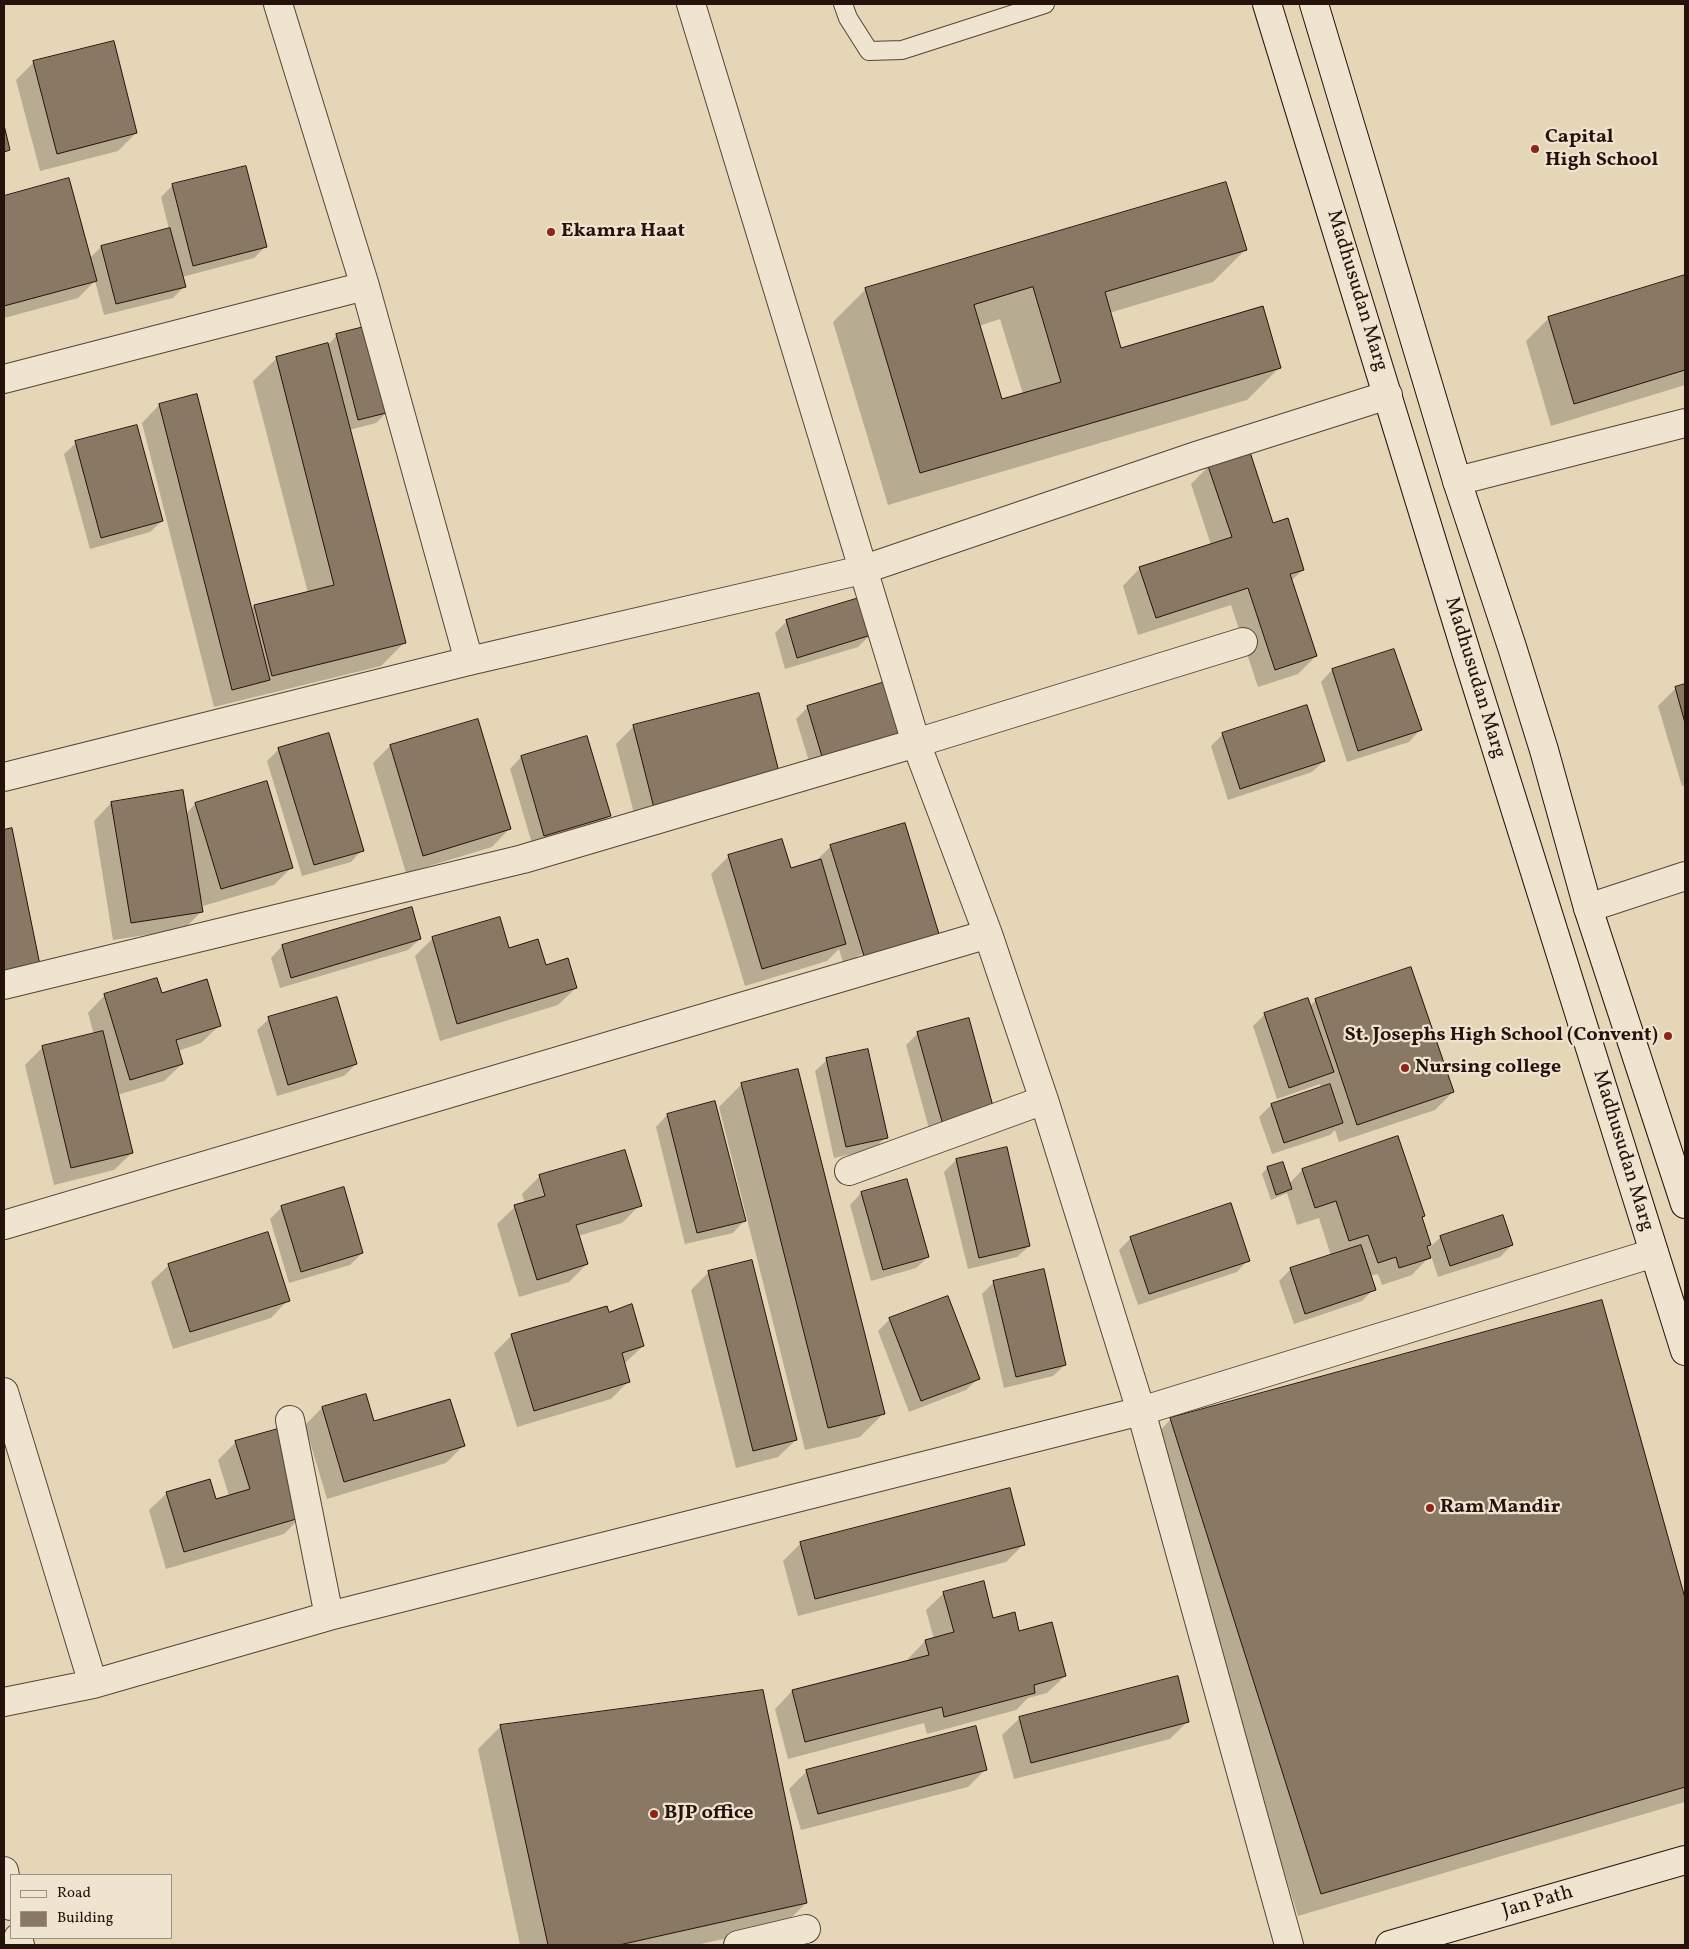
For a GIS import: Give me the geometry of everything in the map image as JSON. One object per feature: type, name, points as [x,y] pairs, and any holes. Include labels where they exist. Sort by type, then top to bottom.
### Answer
[{"type":"street","points":[[278,4],[365,286],[469,661]]},
{"type":"street","points":[[692,4],[916,743],[988,934],[1044,1100],[1140,1411],[1289,1945]]},
{"type":"street","name":"Madhusudan Marg","points":[[1267,4],[1470,665],[1685,1351]]},
{"type":"street","name":"Madhusudan Marg","points":[[1314,4],[1457,481],[1544,750],[1588,908],[1685,1204]]},
{"type":"street","points":[[4,378],[365,286]]},
{"type":"street","points":[[4,777],[469,661],[862,570],[1196,456],[1388,395]]},
{"type":"street","points":[[1457,481],[1685,423]]},
{"type":"street","points":[[4,985],[522,859],[916,743],[1243,642]]},
{"type":"street","points":[[1588,908],[1685,876]]},
{"type":"street","points":[[4,1225],[988,934]]},
{"type":"street","points":[[849,1171],[1044,1100]]},
{"type":"street","points":[[4,1702],[93,1684],[329,1616],[1140,1411],[1654,1253]]},
{"type":"street","points":[[4,1392],[93,1684]]},
{"type":"street","points":[[290,1420],[329,1616]]},
{"type":"street","name":"Jan Path","points":[[1390,1945],[1685,1860]]},
{"type":"street","points":[[4,1871],[10,1901]]},
{"type":"street","points":[[738,1945],[806,1929]]},
{"type":"lane","points":[[843,4],[848,18],[869,51],[902,50],[1046,4]]},
{"type":"building","points":[[114,41],[137,133],[57,154],[33,61]]},
{"type":"building","points":[[4,125],[10,150],[4,152]]},
{"type":"building","points":[[246,166],[267,247],[193,266],[172,184]]},
{"type":"building","points":[[69,178],[97,281],[4,306],[4,196]]},
{"type":"building","points":[[1226,182],[1247,250],[1105,292],[1121,348],[1263,306],[1281,368],[920,473],[865,288]],"holes":[[[1033,287],[1061,382],[1002,399],[974,305]]]},
{"type":"building","points":[[170,228],[186,287],[116,304],[101,246]]},
{"type":"building","points":[[1685,275],[1685,370],[1574,404],[1548,317]]},
{"type":"building","points":[[368,326],[390,412],[358,420],[336,334]]},
{"type":"building","points":[[328,343],[406,643],[272,676],[254,605],[334,585],[276,357]]},
{"type":"building","points":[[197,394],[270,680],[232,690],[159,404]]},
{"type":"building","points":[[137,425],[163,521],[101,538],[75,441]]},
{"type":"building","points":[[1250,452],[1273,523],[1288,518],[1304,570],[1290,574],[1317,656],[1275,670],[1248,588],[1156,618],[1139,567],[1232,537],[1208,466]]},
{"type":"building","points":[[859,598],[871,635],[797,658],[786,620]]},
{"type":"building","points":[[1394,649],[1422,730],[1358,751],[1332,669]]},
{"type":"building","points":[[885,682],[901,737],[823,760],[807,706]]},
{"type":"building","points":[[1685,684],[1685,723],[1675,687]]},
{"type":"building","points":[[759,693],[780,776],[654,808],[633,725]]},
{"type":"building","points":[[1307,705],[1325,761],[1240,789],[1222,733]]},
{"type":"building","points":[[478,719],[511,829],[423,856],[390,745]]},
{"type":"building","points":[[329,733],[364,851],[314,865],[278,748]]},
{"type":"building","points":[[587,736],[611,816],[544,836],[521,756]]},
{"type":"building","points":[[267,781],[293,868],[221,889],[195,803]]},
{"type":"building","points":[[183,790],[203,912],[131,923],[111,802]]},
{"type":"building","points":[[905,823],[939,934],[864,956],[830,845]]},
{"type":"building","points":[[12,828],[40,965],[4,973],[4,830]]},
{"type":"building","points":[[782,839],[791,868],[821,859],[846,944],[762,969],[728,855]]},
{"type":"building","points":[[412,907],[421,939],[291,978],[282,945]]},
{"type":"building","points":[[500,917],[509,948],[538,939],[546,965],[568,958],[577,988],[457,1024],[432,937]]},
{"type":"building","points":[[1411,967],[1454,1092],[1357,1125],[1315,999]]},
{"type":"building","points":[[157,978],[162,993],[207,979],[221,1026],[176,1040],[183,1064],[130,1080],[104,994]]},
{"type":"building","points":[[337,997],[357,1064],[288,1085],[268,1017]]},
{"type":"building","points":[[1308,998],[1334,1072],[1289,1088],[1264,1013]]},
{"type":"building","points":[[969,1018],[994,1110],[943,1125],[917,1032]]},
{"type":"building","points":[[103,1031],[133,1153],[71,1168],[42,1046]]},
{"type":"building","points":[[868,1049],[888,1138],[846,1147],[826,1058]]},
{"type":"building","points":[[798,1069],[885,1414],[828,1428],[741,1083]]},
{"type":"building","points":[[1330,1084],[1343,1123],[1284,1143],[1271,1104]]},
{"type":"building","points":[[715,1101],[746,1221],[697,1233],[667,1114]]},
{"type":"building","points":[[1398,1136],[1425,1216],[1422,1217],[1431,1245],[1427,1246],[1431,1258],[1399,1268],[1396,1257],[1378,1263],[1368,1235],[1349,1241],[1336,1201],[1315,1208],[1302,1169]]},
{"type":"building","points":[[1007,1147],[1030,1246],[979,1258],[956,1159]]},
{"type":"building","points":[[625,1150],[642,1206],[576,1225],[588,1264],[537,1280],[514,1205],[545,1196],[539,1175]]},
{"type":"building","points":[[1283,1162],[1292,1189],[1276,1195],[1267,1167]]},
{"type":"building","points":[[907,1179],[929,1257],[883,1270],[861,1192]]},
{"type":"building","points":[[344,1187],[363,1253],[301,1272],[281,1206]]},
{"type":"building","points":[[1231,1203],[1250,1261],[1149,1294],[1130,1237]]},
{"type":"building","points":[[1503,1215],[1513,1245],[1450,1266],[1440,1236]]},
{"type":"building","points":[[268,1232],[290,1301],[190,1332],[168,1264]]},
{"type":"building","points":[[1361,1245],[1376,1290],[1305,1314],[1290,1268]]},
{"type":"building","points":[[752,1260],[797,1440],[753,1451],[708,1271]]},
{"type":"building","points":[[1044,1269],[1066,1365],[1016,1377],[993,1281]]},
{"type":"building","points":[[948,1296],[980,1379],[921,1401],[889,1318]]},
{"type":"building","name":"Ram Mandir","points":[[1602,1300],[1685,1598],[1685,1787],[1321,1894],[1170,1418]]},
{"type":"building","points":[[632,1304],[644,1346],[622,1353],[630,1382],[534,1411],[511,1334],[607,1306],[609,1312]]},
{"type":"building","points":[[366,1394],[374,1421],[450,1399],[465,1446],[344,1482],[322,1407]]},
{"type":"building","points":[[278,1429],[303,1517],[184,1552],[166,1492],[210,1479],[216,1499],[250,1489],[235,1441]]},
{"type":"building","points":[[1010,1488],[1025,1545],[815,1599],[800,1542]]},
{"type":"building","points":[[984,1581],[993,1618],[1015,1612],[1019,1631],[1052,1622],[1066,1676],[1034,1685],[1035,1693],[944,1717],[942,1707],[805,1742],[792,1690],[929,1655],[925,1640],[954,1632],[943,1592]]},
{"type":"building","points":[[1178,1676],[1189,1722],[1031,1763],[1019,1717]]},
{"type":"building","name":"BJP office","points":[[763,1690],[807,1903],[619,1945],[548,1945],[500,1725]]},
{"type":"building","points":[[976,1726],[987,1770],[818,1814],[806,1770]]},
{"type":"place","name":"Capital High School","points":[[1535,149]]},
{"type":"place","name":"Ekamra Haat","points":[[551,232]]},
{"type":"place","name":"St. Josephs High School (Convent)","points":[[1668,1036]]},
{"type":"place","name":"Nursing college","points":[[1405,1068]]},
{"type":"place","name":"Ram Mandir","points":[[1430,1508]]},
{"type":"place","name":"BJP office","points":[[654,1814]]}]
